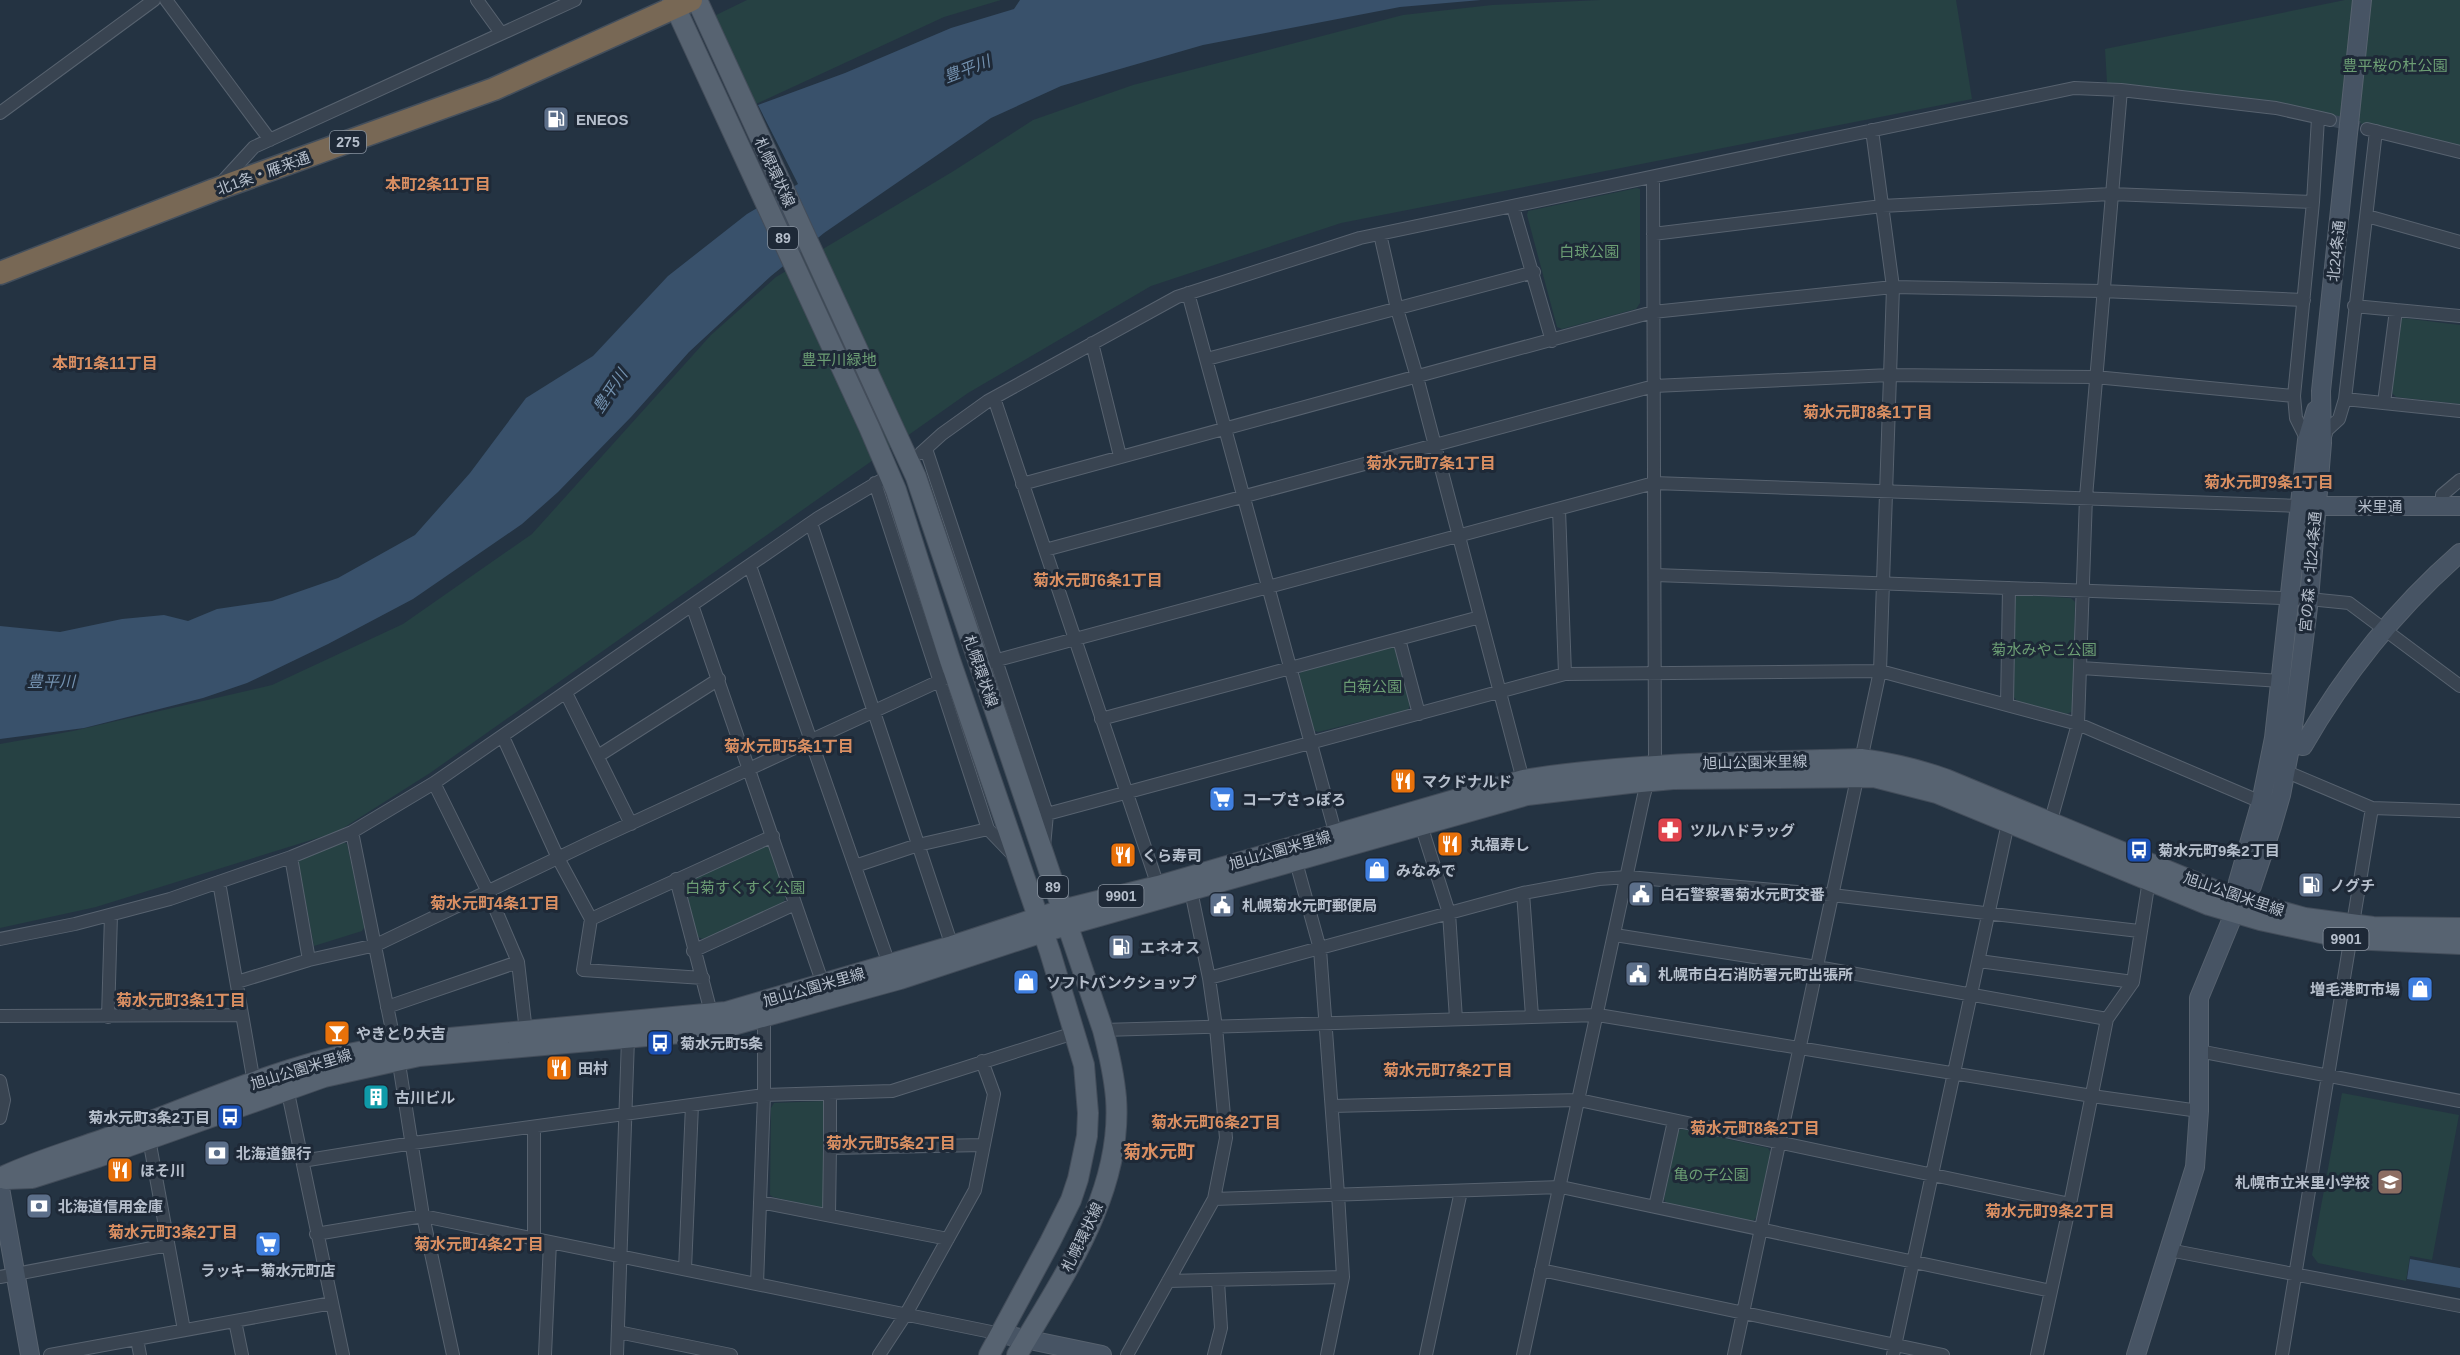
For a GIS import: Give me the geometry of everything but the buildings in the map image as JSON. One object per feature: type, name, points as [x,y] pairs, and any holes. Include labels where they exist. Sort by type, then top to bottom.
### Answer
[{"type":"highway","name":"北1条・雁来通","points":[[0,273],[214,190],[494,89],[679,2]]},
{"type":"main road","name":"札幌環状線","points":[[697,0],[916,477],[1103,1030],[1112,1068],[1116,1099],[1110,1167],[1098,1209],[1022,1347]]},
{"type":"main road","name":"札幌環状線","points":[[679,2],[696,50],[896,490],[1068,1007],[1084,1065],[1089,1113],[1088,1136],[1078,1179],[1071,1200],[989,1355]]},
{"type":"main road","name":"旭山公園米里線","points":[[1065,918],[1191,891],[1296,861],[1338,841],[1523,780],[1580,771],[1650,774],[1905,766],[1928,773],[2149,880],[2209,905],[2237,906],[2305,918],[2350,932],[2460,944]]},
{"type":"main road","name":"旭山公園米里線","points":[[1859,767],[1937,793],[2008,823],[2048,831],[2237,906]]},
{"type":"main road","name":"旭山公園米里線","points":[[763,1009],[823,984],[952,946],[1065,918],[1158,886],[1338,841],[1421,825],[1527,795],[1650,774]]},
{"type":"main road","name":"旭山公園米里線","points":[[0,1178],[29,1164],[77,1149],[254,1083],[323,1060],[381,1046],[396,1053],[419,1056],[628,1039],[900,979],[1040,925]]},
{"type":"main road","name":"旭山公園米里線","points":[[2350,932],[2373,927],[2460,928]]},
{"type":"main road","name":"旭山公園米里線","points":[[0,1178],[32,1178],[149,1139],[287,1088],[396,1053],[418,1041],[526,1032],[713,1022]]},
{"type":"street","points":[[0,113],[154,0]]},
{"type":"street","points":[[166,0],[270,140]]},
{"type":"street","points":[[477,0],[501,33]]},
{"type":"street","points":[[214,190],[254,147],[575,0]]},
{"type":"street","name":"北24条通","points":[[2321,391],[2362,0]]},
{"type":"street","points":[[1043,857],[1047,814],[993,662],[923,451],[942,434],[994,398],[1177,297],[1360,238],[2074,88],[2121,90],[2276,108],[2324,119],[2313,202],[2294,396],[2296,418],[2315,442],[2339,419],[2345,399],[2354,306],[2367,216],[2371,130],[2460,152]]},
{"type":"street","points":[[2048,831],[2078,724],[2086,497],[2121,90]]},
{"type":"street","points":[[1734,1355],[1880,671],[1893,287],[1872,130]]},
{"type":"street","points":[[1527,1354],[1541,1270],[1654,756],[1653,177]]},
{"type":"street","points":[[1653,234],[1882,206],[2111,194],[2313,202]]},
{"type":"street","points":[[1513,207],[1534,272],[1552,341]]},
{"type":"street","points":[[2367,216],[2460,242]]},
{"type":"street","points":[[1380,234],[1397,309],[1523,780]]},
{"type":"street","points":[[1207,359],[1534,272]]},
{"type":"street","points":[[1022,484],[1653,312],[1893,287],[2102,291],[2304,300]]},
{"type":"street","points":[[1188,293],[1338,841]]},
{"type":"street","points":[[2354,306],[2460,316]]},
{"type":"street","points":[[2384,403],[2396,310]]},
{"type":"street","points":[[1092,343],[1120,456]]},
{"type":"street","points":[[1045,550],[1654,386],[1890,375],[2095,376],[2294,396]]},
{"type":"street","name":"宮の森・北24条通","points":[[2282,741],[2281,681],[2290,599],[2307,506],[2321,391]]},
{"type":"street","points":[[994,398],[1158,886]]},
{"type":"street","points":[[2345,399],[2460,411]]},
{"type":"street","points":[[2451,506],[2442,495],[2460,480]]},
{"type":"street","points":[[0,939],[111,915],[219,882],[291,857],[352,832],[434,783],[503,737],[811,523],[877,482],[943,679],[988,829],[1017,859]]},
{"type":"street","points":[[993,662],[1654,483],[2307,506]]},
{"type":"street","name":"宮の森・北24条通","points":[[2237,906],[2252,886],[2275,816],[2282,741],[2309,599],[2307,506]]},
{"type":"street","name":"米里通","points":[[2307,506],[2451,506]]},
{"type":"street","points":[[1558,509],[1565,674]]},
{"type":"street","points":[[811,523],[952,946]]},
{"type":"street","points":[[2282,741],[2303,746],[2354,665],[2383,629],[2460,553]]},
{"type":"street","points":[[750,566],[889,964]]},
{"type":"street","points":[[1655,575],[2309,599],[2349,603],[2460,686]]},
{"type":"street","points":[[2007,705],[2009,588]]},
{"type":"street","points":[[692,605],[823,984]]},
{"type":"street","points":[[1101,719],[1480,617]]},
{"type":"street","points":[[1400,639],[1419,714]]},
{"type":"street","points":[[2080,668],[2281,681]]},
{"type":"street","points":[[1047,814],[1565,674],[1880,671],[2078,724],[2261,802]]},
{"type":"street","points":[[598,756],[719,679]]},
{"type":"street","points":[[237,982],[309,960],[376,945],[943,679]]},
{"type":"street","points":[[566,693],[631,824]]},
{"type":"street","points":[[503,737],[558,858],[591,919],[583,970],[703,978]]},
{"type":"street","points":[[2278,768],[2372,808],[2460,811]]},
{"type":"street","name":"宮の森・北24条通","points":[[2237,906],[2238,882],[2261,802],[2278,768]]},
{"type":"street","points":[[434,783],[488,892],[518,962],[526,1032]]},
{"type":"street","points":[[2282,1355],[2372,808]]},
{"type":"street","points":[[1895,1350],[2008,823]]},
{"type":"street","points":[[1421,825],[1449,913],[1456,1019]]},
{"type":"street","points":[[855,866],[918,845],[988,829]]},
{"type":"street","points":[[352,832],[376,945],[413,1143],[423,1216],[453,1355]]},
{"type":"street","points":[[591,919],[773,836]]},
{"type":"street","points":[[291,857],[309,960]]},
{"type":"street","points":[[1296,861],[1320,949],[1338,1194],[1343,1277],[1328,1355]]},
{"type":"street","points":[[1209,978],[1523,893],[1599,879],[1628,877],[1832,895],[2139,931]]},
{"type":"street","points":[[676,879],[713,1022]]},
{"type":"street","points":[[2037,1355],[2107,1019],[2133,982],[2139,931],[2149,880]]},
{"type":"street","points":[[219,882],[254,1083]]},
{"type":"street","points":[[1128,1355],[1214,1199],[1226,1138],[1216,1027],[1209,978],[1191,891]]},
{"type":"street","points":[[1523,893],[1532,1016]]},
{"type":"street","points":[[693,951],[795,904]]},
{"type":"street","points":[[2136,1355],[2195,1167],[2199,1111],[2199,998],[2237,906]]},
{"type":"street","points":[[108,1017],[111,915]]},
{"type":"street","points":[[1615,935],[1817,967],[2107,1019]]},
{"type":"street","points":[[1979,961],[2133,982]]},
{"type":"street","points":[[387,1007],[518,962]]},
{"type":"street","points":[[757,1284],[765,1095],[763,1009]]},
{"type":"street","points":[[0,1016],[242,1015]]},
{"type":"street","points":[[1103,1030],[1598,1015],[2092,1096],[2199,1111]]},
{"type":"street","points":[[302,1161],[413,1143],[765,1095],[892,1091],[1074,1033]]},
{"type":"street","points":[[617,1355],[628,1039]]},
{"type":"street","points":[[2199,1050],[2460,1101]]},
{"type":"street","points":[[879,1355],[906,1314],[975,1190],[994,1094],[982,1061]]},
{"type":"street","points":[[0,1080],[4,1100],[0,1118]]},
{"type":"street","points":[[287,1088],[343,1355]]},
{"type":"street","points":[[829,1215],[830,1093]]},
{"type":"street","points":[[1332,1106],[1579,1100],[2070,1204]]},
{"type":"street","points":[[684,1269],[692,1106]]},
{"type":"street","points":[[1655,1207],[1674,1121]]},
{"type":"street","points":[[534,1127],[534,1238]]},
{"type":"street","points":[[149,1139],[184,1330]]},
{"type":"street","points":[[830,1148],[984,1145]]},
{"type":"street","points":[[1214,1199],[1561,1186],[2051,1291]]},
{"type":"street","points":[[0,1188],[8,1276],[30,1355]]},
{"type":"street","points":[[1426,1355],[1461,1191]]},
{"type":"street","points":[[760,1202],[948,1239]]},
{"type":"street","points":[[316,1234],[423,1216],[1000,1334],[1022,1347],[1102,1355]]},
{"type":"street","points":[[545,1355],[550,1242]]},
{"type":"street","points":[[8,1276],[168,1245]]},
{"type":"street","points":[[2169,1250],[2460,1306]]},
{"type":"street","points":[[1541,1270],[1743,1312],[1895,1350],[1943,1355]]},
{"type":"street","points":[[1168,1281],[1343,1277]]},
{"type":"street","points":[[1214,1355],[1221,1328],[1218,1281]]},
{"type":"street","points":[[50,1355],[332,1303]]},
{"type":"street","points":[[235,1320],[242,1355]]},
{"type":"street","points":[[618,1332],[731,1355]]},
{"type":"street","points":[[137,1339],[140,1355]]},
{"type":"green space","points":[[747,0],[1001,0],[944,17],[756,104],[712,17]]},
{"type":"green space","name":"豊平川緑地","points":[[1600,0],[1956,0],[1972,99],[1341,223],[1151,286],[968,393],[430,773],[337,832],[96,907],[0,928],[0,744],[73,731],[272,685],[403,624],[532,534],[711,335],[776,277],[952,172],[1033,120],[1133,85],[1403,15],[1492,5]]},
{"type":"green space","name":"豊平桜の杜公園","points":[[2345,0],[2460,0],[2460,149],[2274,101],[2107,83],[2105,49]]},
{"type":"green space","name":"白球公園","points":[[1640,189],[1640,303],[1636,309],[1562,329],[1557,327],[1527,215],[1528,211]]},
{"type":"green space","points":[[2403,318],[2460,325],[2460,404],[2396,397],[2392,393],[2399,322]]},
{"type":"green space","name":"菊水みやこ公園","points":[[2017,595],[2071,598],[2075,602],[2073,711],[2067,714],[2017,701],[2014,697],[2015,599]]},
{"type":"green space","name":"白菊公園","points":[[1392,647],[1395,649],[1410,705],[1408,710],[1318,732],[1312,730],[1298,676],[1301,672]]},
{"type":"green space","points":[[343,842],[347,844],[365,926],[362,931],[314,946],[297,857]]},
{"type":"green space","name":"白菊すくすく公園","points":[[764,845],[770,847],[786,897],[783,903],[703,939],[698,937],[682,888],[685,882]]},
{"type":"green space","name":"札幌市立米里小学校","points":[[2342,1093],[2459,1115],[2432,1260],[2410,1256],[2406,1281],[2318,1263],[2312,1255]]},
{"type":"green space","points":[[825,1101],[825,1205],[821,1208],[773,1197],[770,1195],[771,1108],[774,1103]]},
{"type":"green space","name":"亀の子公園","points":[[1682,1129],[1768,1148],[1771,1153],[1757,1217],[1753,1221],[1666,1203],[1664,1199],[1678,1131]]},
{"type":"water","name":"豊平川","points":[[1020,0],[1481,0],[1400,7],[1203,45],[1061,86],[991,118],[824,233],[771,276],[689,352],[631,417],[558,492],[522,524],[413,599],[247,683],[203,698],[84,728],[0,739],[0,626],[60,632],[122,619],[164,615],[188,621],[217,609],[272,601],[338,578],[415,535],[470,473],[526,398],[593,356],[668,276],[747,214],[798,184],[758,105],[845,73],[951,28],[1014,9]]},
{"type":"water","points":[[2410,1259],[2460,1268],[2460,1288],[2407,1279]]},
{"type":"tunnel","points":[[2330,120],[2367,129]]},
{"type":"place","name":"ENEOS","points":[[556,119]]},
{"type":"place","name":"マクドナルド","points":[[1403,781]]},
{"type":"place","name":"コープさっぽろ","points":[[1222,799]]},
{"type":"place","name":"ツルハドラッグ","points":[[1670,830]]},
{"type":"place","name":"丸福寿し","points":[[1450,844]]},
{"type":"place","name":"菊水元町9条2丁目","points":[[2139,850]]},
{"type":"place","name":"くら寿司","points":[[1123,855]]},
{"type":"place","name":"みなみで","points":[[1377,870]]},
{"type":"place","name":"ノグチ","points":[[2311,885]]},
{"type":"place","name":"白石警察署菊水元町交番","points":[[1641,894]]},
{"type":"place","name":"札幌菊水元町郵便局","points":[[1222,905]]},
{"type":"place","name":"エネオス","points":[[1121,947]]},
{"type":"place","name":"札幌市白石消防署元町出張所","points":[[1638,974]]},
{"type":"place","name":"ソフトバンクショップ","points":[[1026,982]]},
{"type":"place","name":"増毛港町市場","points":[[2420,989]]},
{"type":"place","name":"やきとり大吉","points":[[337,1033]]},
{"type":"place","name":"菊水元町5条","points":[[660,1043]]},
{"type":"place","name":"田村","points":[[559,1068]]},
{"type":"place","name":"古川ビル","points":[[376,1097]]},
{"type":"place","name":"菊水元町3条2丁目","points":[[230,1117]]},
{"type":"place","name":"北海道銀行","points":[[217,1153]]},
{"type":"place","name":"ほそ川","points":[[120,1170]]},
{"type":"place","name":"札幌市立米里小学校","points":[[2390,1182]]},
{"type":"place","name":"北海道信用金庫","points":[[39,1206]]},
{"type":"place","name":"ラッキー菊水元町店","points":[[268,1244]]},
{"type":"district","name":"本町2条11丁目","points":[[438,184]]},
{"type":"district","name":"本町1条11丁目","points":[[105,363]]},
{"type":"district","name":"菊水元町8条1丁目","points":[[1868,412]]},
{"type":"district","name":"菊水元町7条1丁目","points":[[1431,463]]},
{"type":"district","name":"菊水元町9条1丁目","points":[[2269,482]]},
{"type":"district","name":"菊水元町6条1丁目","points":[[1098,580]]},
{"type":"district","name":"菊水元町5条1丁目","points":[[789,746]]},
{"type":"district","name":"菊水元町4条1丁目","points":[[495,903]]},
{"type":"district","name":"菊水元町3条1丁目","points":[[181,1000]]},
{"type":"district","name":"菊水元町7条2丁目","points":[[1448,1070]]},
{"type":"district","name":"菊水元町6条2丁目","points":[[1216,1122]]},
{"type":"district","name":"菊水元町8条2丁目","points":[[1755,1128]]},
{"type":"district","name":"菊水元町5条2丁目","points":[[891,1143]]},
{"type":"district","name":"菊水元町","points":[[1159,1152]]},
{"type":"district","name":"菊水元町9条2丁目","points":[[2050,1211]]},
{"type":"district","name":"菊水元町3条2丁目","points":[[173,1232]]},
{"type":"district","name":"菊水元町4条2丁目","points":[[479,1244]]}]
